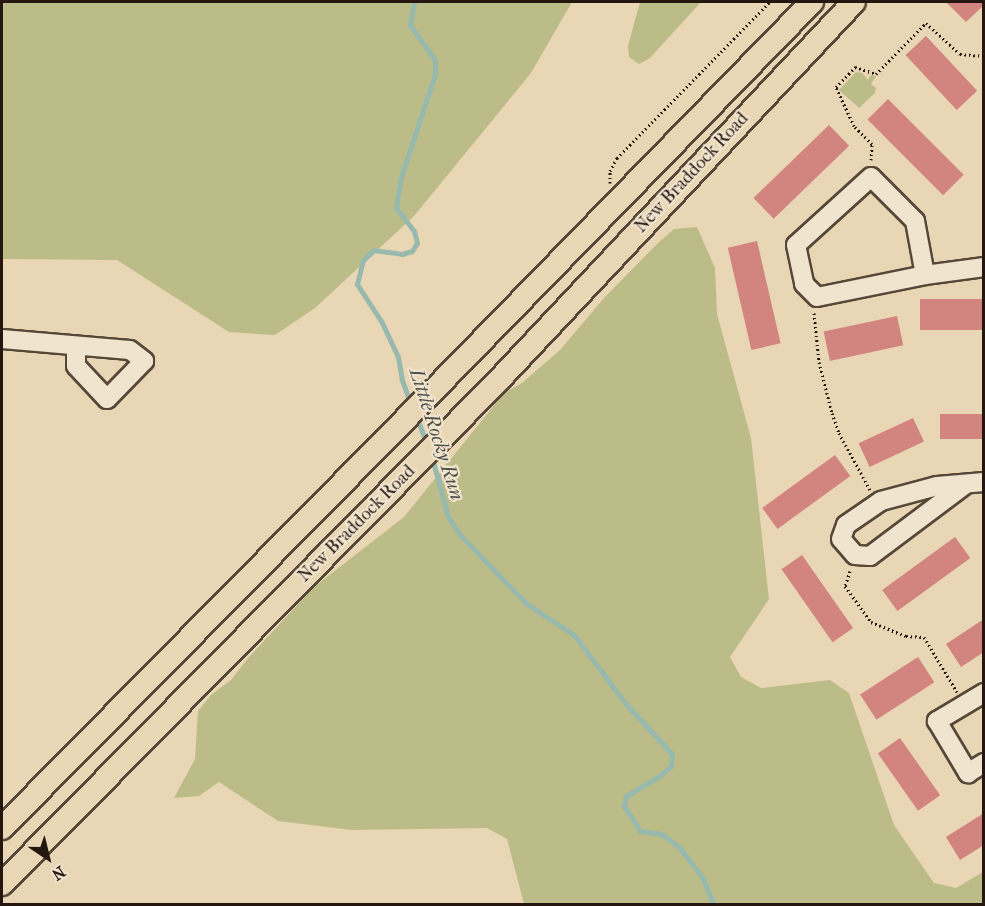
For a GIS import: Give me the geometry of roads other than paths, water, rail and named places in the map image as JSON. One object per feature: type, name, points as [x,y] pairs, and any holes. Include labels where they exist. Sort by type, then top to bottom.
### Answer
[{"type":"main road","name":"New Braddock Road","points":[[2,828],[389,436],[812,2]]},
{"type":"main road","name":"New Braddock Road","points":[[2,884],[497,382],[854,2]]},
{"type":"street","points":[[925,275],[915,221],[871,177],[796,245],[804,284],[817,297],[925,275],[984,267]]},
{"type":"street","points":[[2,339],[76,347]]},
{"type":"street","points":[[975,483],[870,556],[855,555],[841,538],[846,525],[879,503],[937,486],[975,483]]},
{"type":"street","points":[[984,693],[937,721],[968,773],[984,763]]},
{"type":"waterway","name":"Little Rocky Run","points":[[411,405],[402,380],[398,357],[381,321],[357,284],[363,260],[374,250],[402,254],[412,251],[417,243],[414,231],[396,208],[401,177],[435,74],[435,60],[410,25],[414,2]]},
{"type":"waterway","name":"Little Rocky Run","points":[[416,416],[427,444]]},
{"type":"waterway","name":"Little Rocky Run","points":[[432,458],[448,517],[461,536],[527,604],[574,635],[626,704],[672,754],[671,766],[661,775],[626,796],[624,806],[640,831],[662,834],[680,848],[703,879],[713,904]]}]
